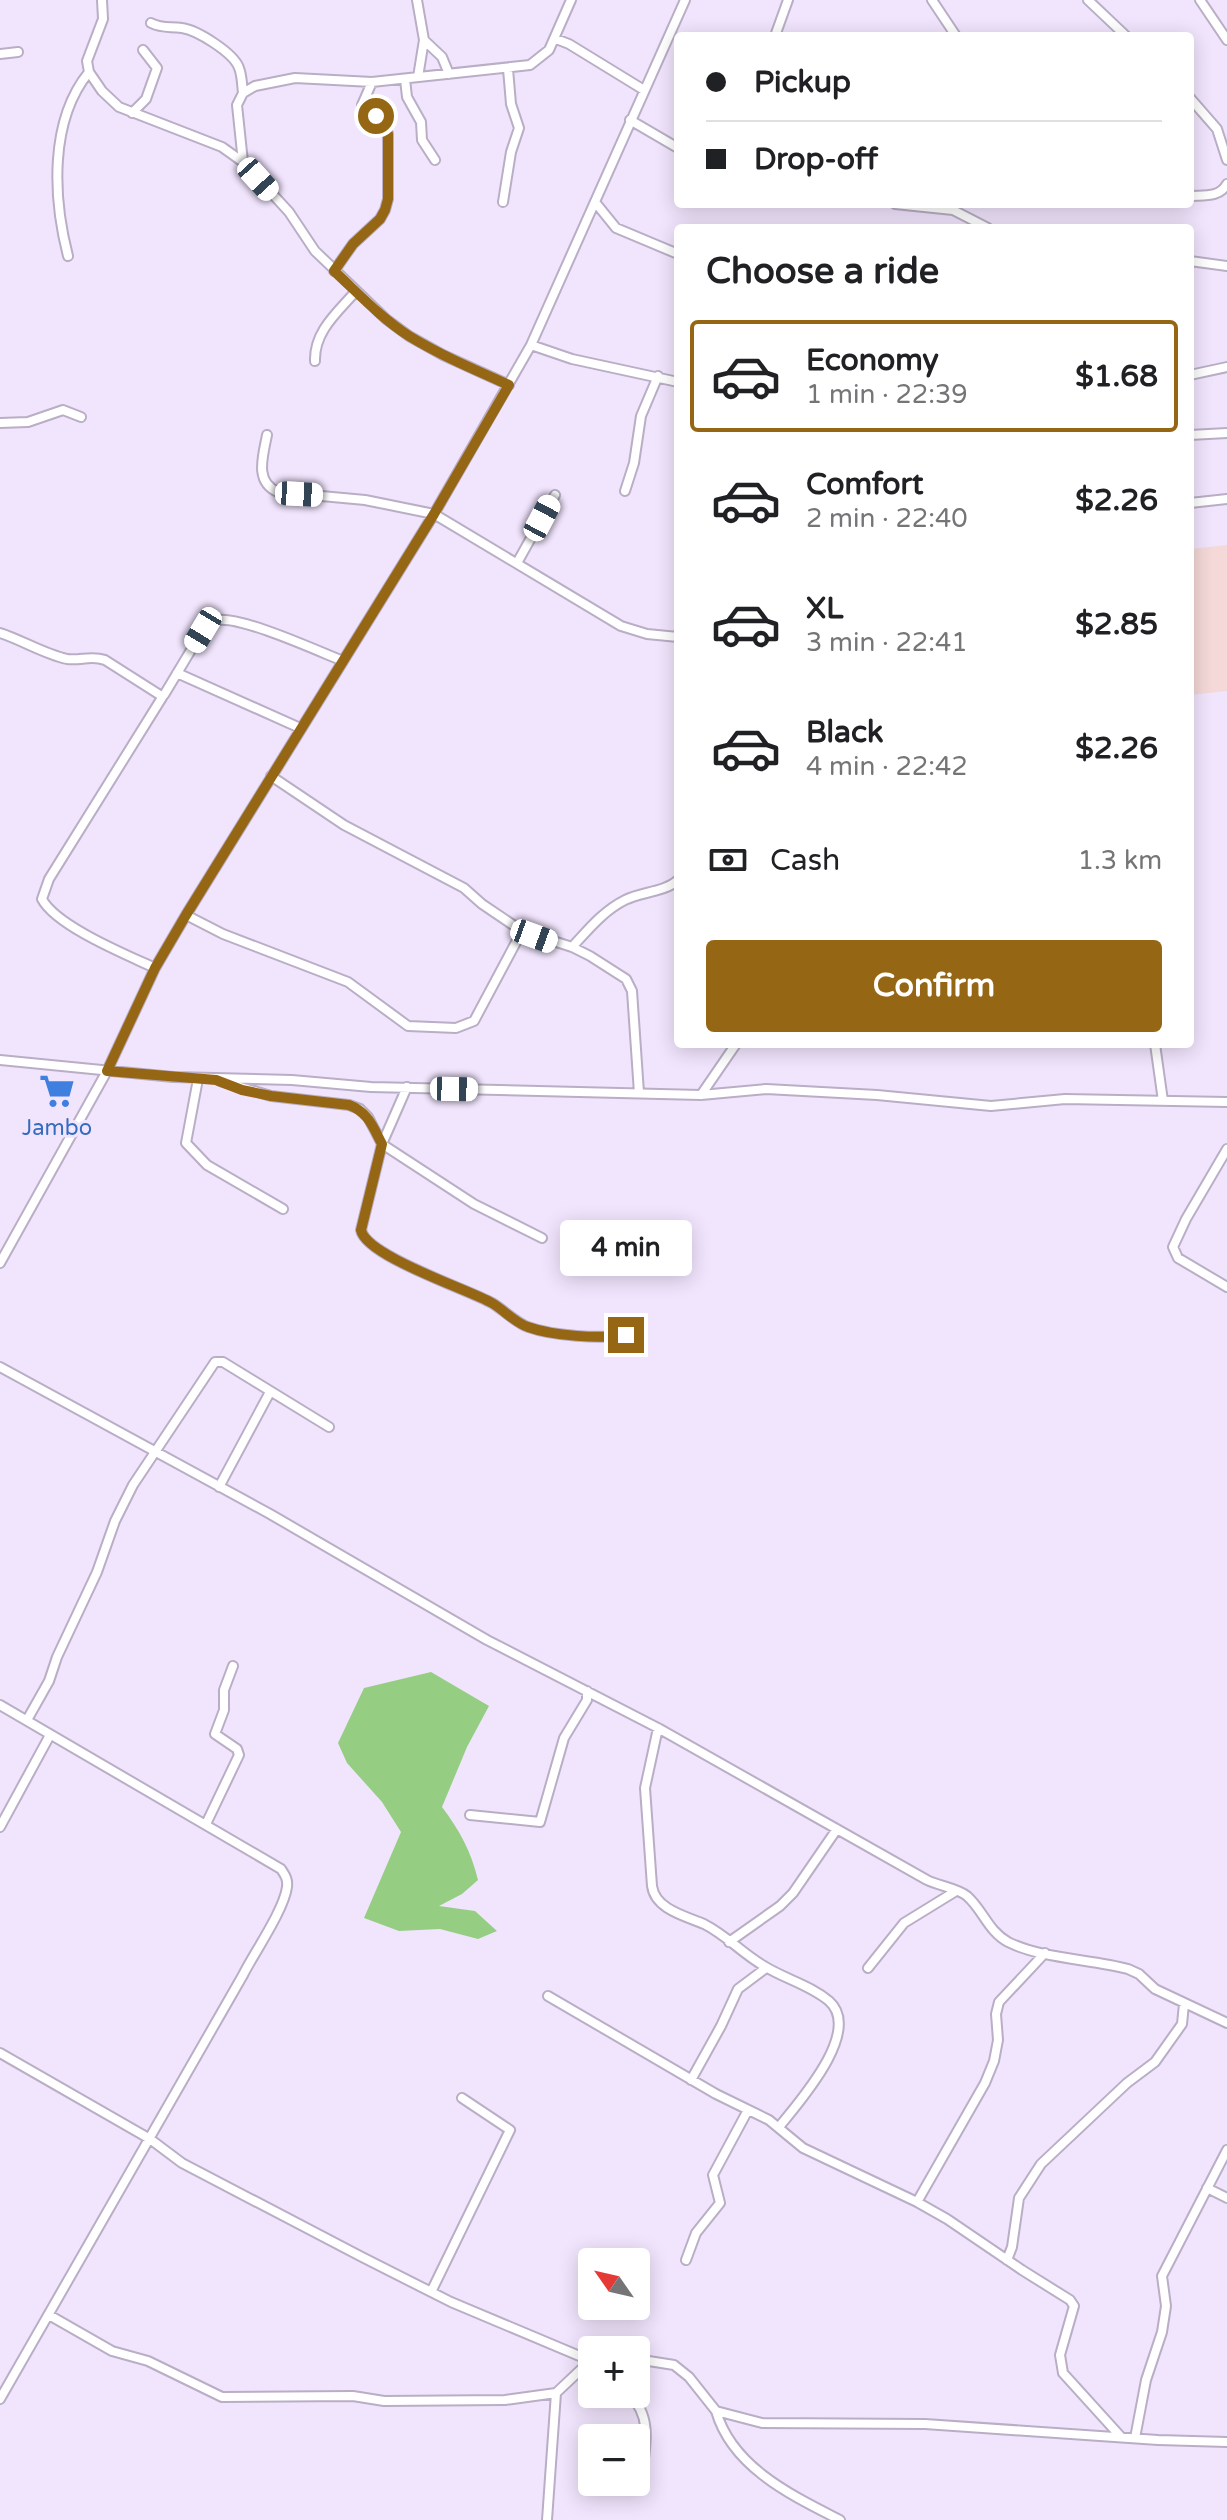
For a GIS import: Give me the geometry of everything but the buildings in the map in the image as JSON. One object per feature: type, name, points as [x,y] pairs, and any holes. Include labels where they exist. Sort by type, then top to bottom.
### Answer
[{"type":"street","points":[[103,0],[103,19],[87,61],[89,72],[102,91],[119,107],[222,147],[243,162],[289,212],[315,251],[334,271],[409,336],[509,385]]},
{"type":"street","points":[[417,0],[424,40],[418,77]]},
{"type":"street","points":[[243,162],[237,105],[243,93],[255,86],[295,78],[372,82],[530,65],[541,59],[556,39],[571,0]]},
{"type":"street","points":[[0,1263],[107,1071],[155,968],[434,514],[531,345],[685,0]]},
{"type":"street","points":[[776,32],[788,0]]},
{"type":"street","points":[[932,0],[953,32]]},
{"type":"street","points":[[1088,0],[1122,32]]},
{"type":"street","points":[[1200,0],[1227,40]]},
{"type":"street","points":[[151,23],[164,29],[181,27],[193,31],[224,51],[239,66],[243,93]]},
{"type":"street","points":[[556,39],[644,90]]},
{"type":"street","points":[[424,40],[442,57],[449,74]]},
{"type":"street","points":[[132,113],[146,99],[157,68],[143,50]]},
{"type":"street","points":[[0,54],[18,52]]},
{"type":"street","points":[[503,202],[511,152],[519,128],[511,104],[508,69]]},
{"type":"street","points":[[68,256],[61,227],[60,142],[63,124],[76,92],[89,72]]},
{"type":"street","points":[[405,79],[407,97],[421,122],[422,140],[435,160]]},
{"type":"street","points":[[334,271],[353,244],[380,219],[388,199],[388,134],[381,118],[368,114],[362,105],[372,82]]},
{"type":"street","points":[[1194,103],[1217,129],[1227,160]]},
{"type":"street","points":[[630,120],[674,146]]},
{"type":"street","points":[[1194,196],[1212,195],[1227,184]]},
{"type":"street","points":[[595,202],[616,228],[674,252]]},
{"type":"street","points":[[934,208],[953,210],[980,224]]},
{"type":"street","points":[[1194,262],[1227,266]]},
{"type":"street","points":[[315,361],[320,333],[356,291]]},
{"type":"street","points":[[531,345],[572,359],[674,381]]},
{"type":"street","points":[[1194,374],[1227,367]]},
{"type":"street","points":[[625,491],[634,463],[641,416],[658,376]]},
{"type":"street","points":[[0,423],[28,422],[63,410],[81,417]]},
{"type":"street","points":[[1194,435],[1227,433]]},
{"type":"street","points":[[267,435],[262,474],[270,489],[393,504],[434,514],[621,626],[647,634],[674,637]]},
{"type":"street","points":[[517,563],[555,495]]},
{"type":"street","points":[[1194,503],[1227,499]]},
{"type":"street","points":[[155,968],[98,941],[45,905],[43,892],[49,879],[203,630],[211,622],[217,620],[248,626],[343,661]]},
{"type":"street","points":[[0,633],[62,658],[77,660],[96,657],[105,660],[163,696]]},
{"type":"street","points":[[177,673],[300,728]]},
{"type":"street","points":[[271,776],[344,825],[464,888],[522,931],[572,947],[615,970],[630,985],[639,1093]]},
{"type":"street","points":[[572,947],[603,914],[621,902],[640,893],[674,884]]},
{"type":"street","points":[[186,915],[223,934],[348,982],[408,1026],[462,1028],[474,1021],[522,931]]},
{"type":"street","points":[[701,1095],[733,1048]]},
{"type":"street","points":[[1156,1048],[1163,1101]]},
{"type":"street","points":[[0,1060],[198,1079],[292,1080],[371,1087],[701,1095],[758,1089],[877,1095],[991,1106],[1065,1099],[1227,1102]]},
{"type":"street","points":[[198,1079],[186,1143],[207,1165],[283,1209]]},
{"type":"street","points":[[216,1080],[271,1096],[360,1109],[368,1117],[382,1144],[474,1204],[542,1238]]},
{"type":"street","points":[[407,1087],[382,1144],[361,1230],[365,1240],[376,1249],[494,1304],[526,1327],[611,1337],[626,1335]]},
{"type":"street","points":[[1227,1149],[1173,1247],[1178,1258],[1227,1287]]},
{"type":"street","points":[[27,1720],[49,1681],[133,1485],[215,1362],[223,1362],[329,1427]]},
{"type":"street","points":[[0,1367],[376,1573],[487,1640],[658,1728],[927,1880],[956,1891],[971,1900],[1000,1937],[1045,1953],[1128,1969],[1139,1974],[1155,1989],[1227,2023]]},
{"type":"street","points":[[219,1487],[270,1392]]},
{"type":"street","points":[[206,1824],[239,1755],[237,1749],[215,1734],[224,1710],[224,1690],[233,1666]]},
{"type":"street","points":[[470,1815],[540,1822],[559,1751],[569,1727],[587,1700],[587,1691]]},
{"type":"street","points":[[0,1705],[206,1824],[281,1869],[287,1877],[287,1889],[281,1905],[0,2399]]},
{"type":"street","points":[[658,1728],[647,1772],[645,1804],[653,1893],[666,1907],[718,1932],[766,1968],[826,1999],[840,2019],[834,2050],[779,2127]]},
{"type":"street","points":[[0,1827],[50,1735]]},
{"type":"street","points":[[729,1942],[780,1906],[793,1893],[837,1829]]},
{"type":"street","points":[[868,1968],[904,1923],[956,1891]]},
{"type":"street","points":[[917,2202],[985,2083],[996,2050],[999,2002],[1045,1953]]},
{"type":"street","points":[[691,2080],[738,1989],[766,1968]]},
{"type":"street","points":[[548,1996],[691,2080],[779,2127],[803,2148],[917,2202],[1073,2302],[1074,2312],[1060,2355],[1063,2373],[1121,2437]]},
{"type":"street","points":[[1007,2260],[1012,2247],[1019,2198],[1041,2164],[1127,2083],[1155,2062],[1182,2024],[1184,2004]]},
{"type":"street","points":[[0,2053],[150,2139],[182,2163],[362,2257],[451,2302],[578,2355]]},
{"type":"street","points":[[432,2290],[510,2130],[462,2098]]},
{"type":"street","points":[[686,2260],[696,2233],[720,2203],[713,2175],[748,2110]]},
{"type":"street","points":[[1135,2438],[1146,2380],[1164,2319],[1166,2306],[1162,2276],[1227,2150]]},
{"type":"street","points":[[1207,2188],[1227,2198]]},
{"type":"street","points":[[49,2315],[112,2351],[148,2361],[222,2397],[505,2400],[556,2393],[578,2374]]},
{"type":"street","points":[[650,2361],[674,2365],[689,2377],[716,2411],[722,2431],[759,2474],[840,2520]]},
{"type":"street","points":[[0,2379],[11,2379]]},
{"type":"street","points":[[547,2520],[556,2393]]},
{"type":"street","points":[[716,2411],[762,2423],[925,2424],[1227,2442]]},
{"type":"shaded area","points":[[1227,545],[1227,691],[1194,695],[1194,549]]},
{"type":"green space","points":[[431,1672],[489,1706],[467,1747],[442,1807],[464,1842],[478,1880],[462,1894],[439,1906],[475,1911],[497,1931],[478,1939],[440,1929],[399,1931],[364,1918],[401,1832],[382,1802],[347,1763],[338,1743],[364,1688]]},
{"type":"place","name":"Jambo","points":[[57,1091]]},
{"type":"route","points":[[376,116],[384,122],[388,134],[388,199],[380,219],[353,244],[334,271],[409,336],[509,385],[434,514],[186,915],[155,968],[107,1071],[216,1080],[271,1096],[360,1109],[368,1117],[382,1144],[361,1230],[365,1240],[394,1258],[494,1304],[526,1327],[611,1337],[626,1335]]}]
